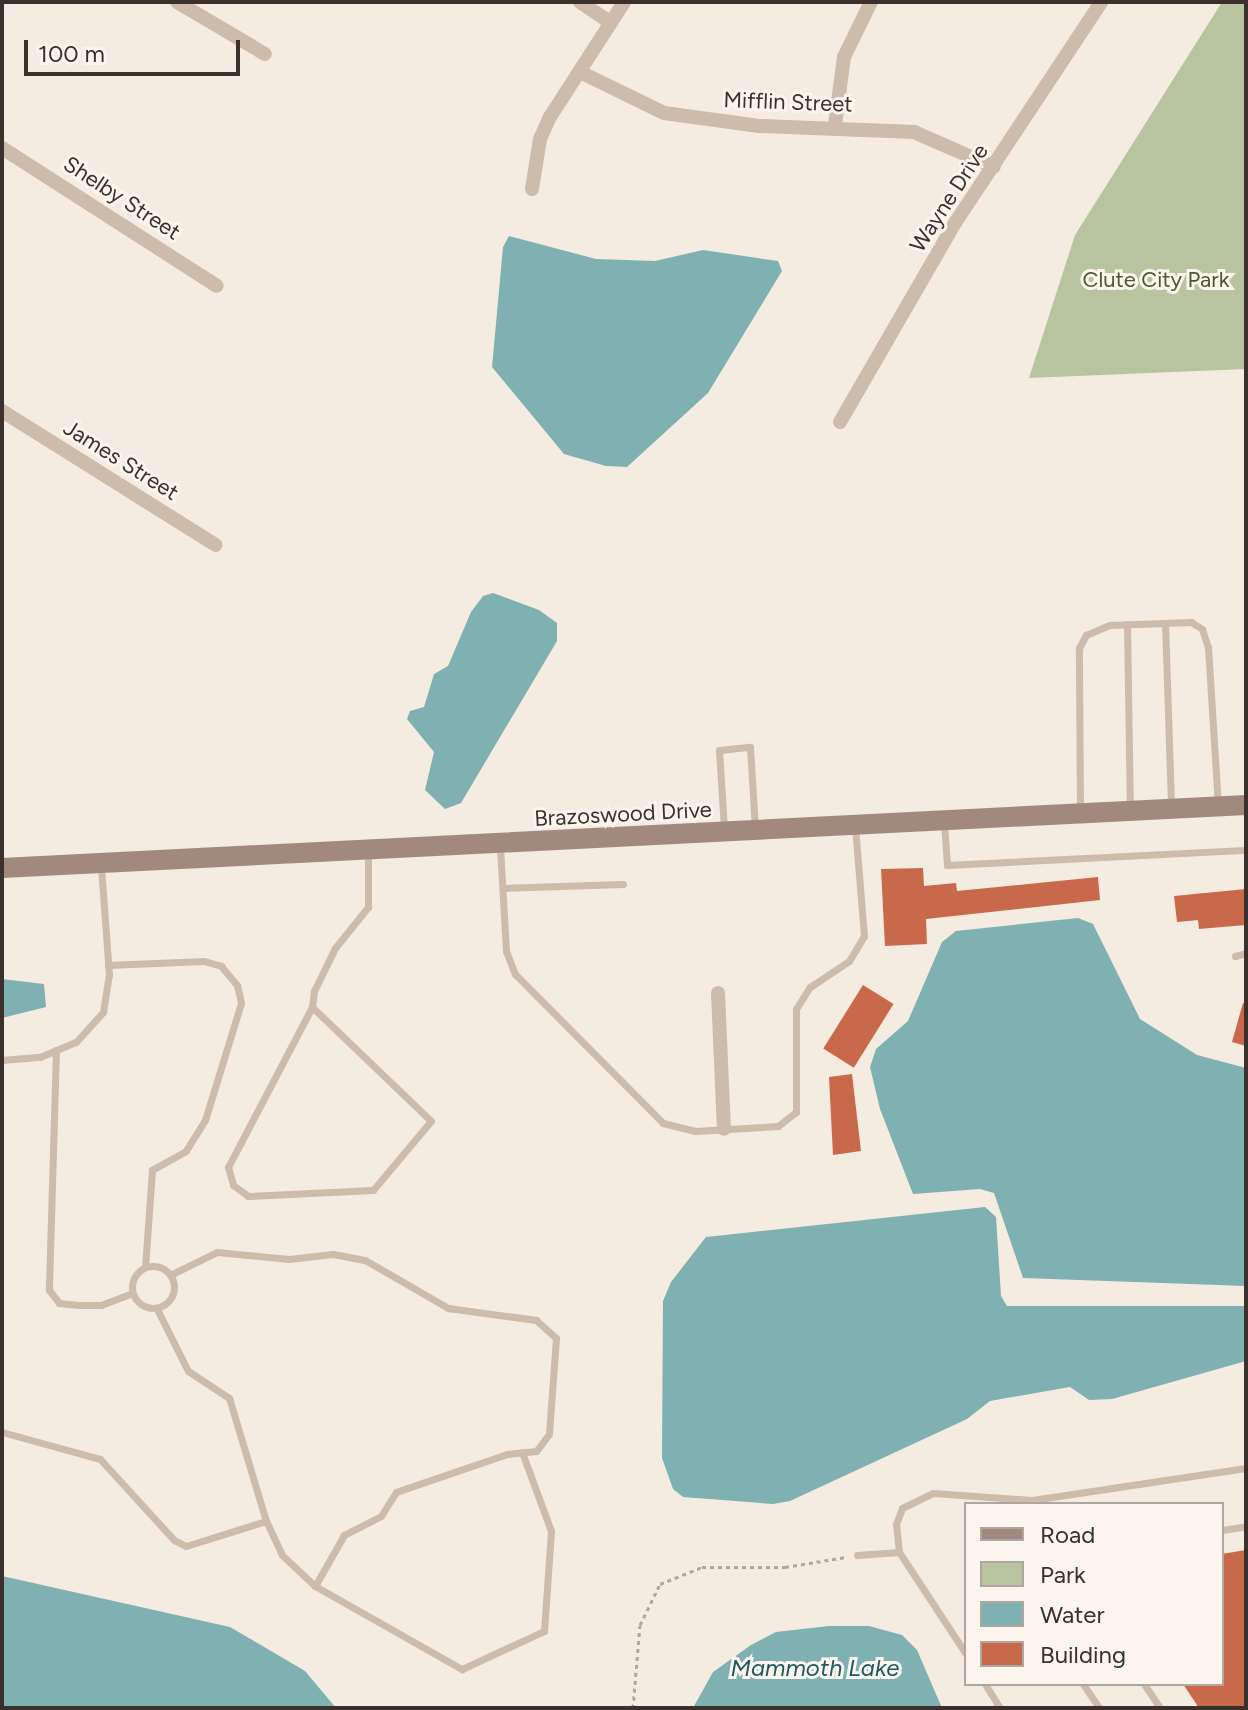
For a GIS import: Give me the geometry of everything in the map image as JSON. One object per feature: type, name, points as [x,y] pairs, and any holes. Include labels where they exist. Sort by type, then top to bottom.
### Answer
[{"type":"street","points":[[177,2],[265,54]]},
{"type":"street","points":[[580,2],[610,22]]},
{"type":"street","points":[[532,189],[540,139],[624,2]]},
{"type":"street","points":[[835,125],[844,57],[871,2]]},
{"type":"street","name":"Wayne Drive","points":[[840,422],[955,223],[1101,2]]},
{"type":"street","name":"Mifflin Street","points":[[582,73],[633,102],[695,119],[759,126],[835,125],[914,132],[994,167]]},
{"type":"street","name":"Shelby Street","points":[[2,148],[217,286]]},
{"type":"street","name":"James Street","points":[[2,411],[216,545]]},
{"type":"street","name":"Brazoswood Drive","points":[[2,868],[1246,805]]},
{"type":"street","points":[[718,993],[724,1129]]},
{"type":"lane","points":[[1080,815],[1079,648],[1086,635],[1127,624],[1191,622],[1202,629],[1208,647],[1218,807]]},
{"type":"lane","points":[[1165,623],[1171,810]]},
{"type":"lane","points":[[1127,624],[1130,813]]},
{"type":"lane","points":[[724,832],[719,750],[750,747],[755,831]]},
{"type":"lane","points":[[944,821],[947,865],[1246,850]]},
{"type":"lane","points":[[500,845],[506,951],[531,995],[663,1123],[695,1131],[778,1126],[796,1112],[796,1009],[810,987],[849,961],[864,936],[855,825]]},
{"type":"lane","points":[[312,1007],[431,1121],[373,1190],[248,1196],[233,1185],[228,1167],[312,1007],[314,991],[335,948],[368,907],[368,849]]},
{"type":"lane","points":[[2,1060],[56,1050],[76,1042],[103,1012],[108,965],[100,863]]},
{"type":"lane","points":[[503,888],[623,884]]},
{"type":"lane","points":[[1235,956],[1246,953]]},
{"type":"lane","points":[[108,965],[204,961],[221,966],[237,985],[241,1003],[205,1120],[186,1151],[152,1170],[145,1267]]},
{"type":"lane","points":[[56,1050],[49,1290],[59,1303],[78,1305],[101,1305],[132,1293]]},
{"type":"lane","points":[[170,1275],[217,1252],[289,1259],[333,1254],[365,1260],[448,1308],[536,1320],[556,1338],[556,1374],[549,1434],[536,1451],[522,1452],[396,1492],[381,1516],[344,1535],[315,1586]]},
{"type":"lane","points":[[145,1267],[159,1267],[170,1275],[173,1296],[157,1309],[144,1307],[132,1293],[135,1275],[145,1267]]},
{"type":"lane","points":[[157,1309],[188,1371],[229,1398],[266,1521],[282,1555],[315,1586],[462,1669],[544,1631],[551,1531],[522,1452]]},
{"type":"lane","points":[[2,1432],[100,1459],[174,1540],[186,1546],[266,1521]]},
{"type":"lane","points":[[964,1651],[899,1552],[896,1524],[902,1508],[933,1493],[1032,1500],[1246,1468]]},
{"type":"lane","points":[[1224,1530],[1246,1526]]},
{"type":"lane","points":[[857,1555],[899,1552]]},
{"type":"lane","points":[[986,1686],[1000,1708]]},
{"type":"lane","points":[[1084,1686],[1099,1708]]},
{"type":"lane","points":[[1145,1686],[1160,1708]]},
{"type":"path","points":[[633,1708],[640,1625],[660,1584],[702,1567],[785,1567],[857,1555]]},
{"type":"green space","name":"Clute City Park","points":[[1222,2],[1246,2],[1246,369],[1029,378],[1075,235]]},
{"type":"water","points":[[509,236],[596,259],[655,261],[703,250],[778,261],[782,271],[708,393],[627,467],[606,466],[564,454],[492,367],[503,247]]},
{"type":"water","points":[[493,593],[539,610],[557,623],[557,641],[461,803],[445,809],[425,790],[434,752],[407,719],[410,711],[424,707],[434,674],[448,666],[471,612],[483,596]]},
{"type":"water","points":[[1078,918],[1093,924],[1140,1019],[1197,1055],[1246,1068],[1246,1286],[1023,1278],[994,1193],[980,1189],[913,1194],[880,1109],[870,1067],[876,1049],[908,1021],[942,942],[956,931]]},
{"type":"water","points":[[2,979],[44,984],[46,1007],[2,1018]]},
{"type":"water","points":[[985,1207],[996,1217],[1001,1296],[1007,1306],[1246,1306],[1246,1361],[1112,1399],[1089,1400],[1070,1387],[990,1401],[967,1419],[790,1501],[773,1504],[683,1497],[673,1489],[662,1458],[663,1301],[671,1282],[706,1237]]},
{"type":"water","points":[[2,1576],[230,1627],[305,1671],[336,1708],[2,1708]]},
{"type":"water","name":"Mammoth Lake","points":[[829,1626],[869,1626],[902,1635],[917,1650],[942,1708],[693,1708],[713,1672],[751,1645],[776,1632]]},
{"type":"building","points":[[923,868],[924,886],[956,883],[957,891],[1098,877],[1100,900],[926,919],[927,944],[885,946],[881,869]]},
{"type":"building","points":[[1246,889],[1246,925],[1199,929],[1198,920],[1177,922],[1174,896]]},
{"type":"building","points":[[863,985],[894,1004],[854,1068],[823,1049]]},
{"type":"building","points":[[1243,1003],[1246,1004],[1246,1046],[1232,1042]]},
{"type":"building","points":[[852,1074],[861,1151],[833,1155],[829,1077]]},
{"type":"building","points":[[1246,1550],[1246,1708],[1199,1708],[1184,1686],[1224,1686],[1224,1554]]}]
